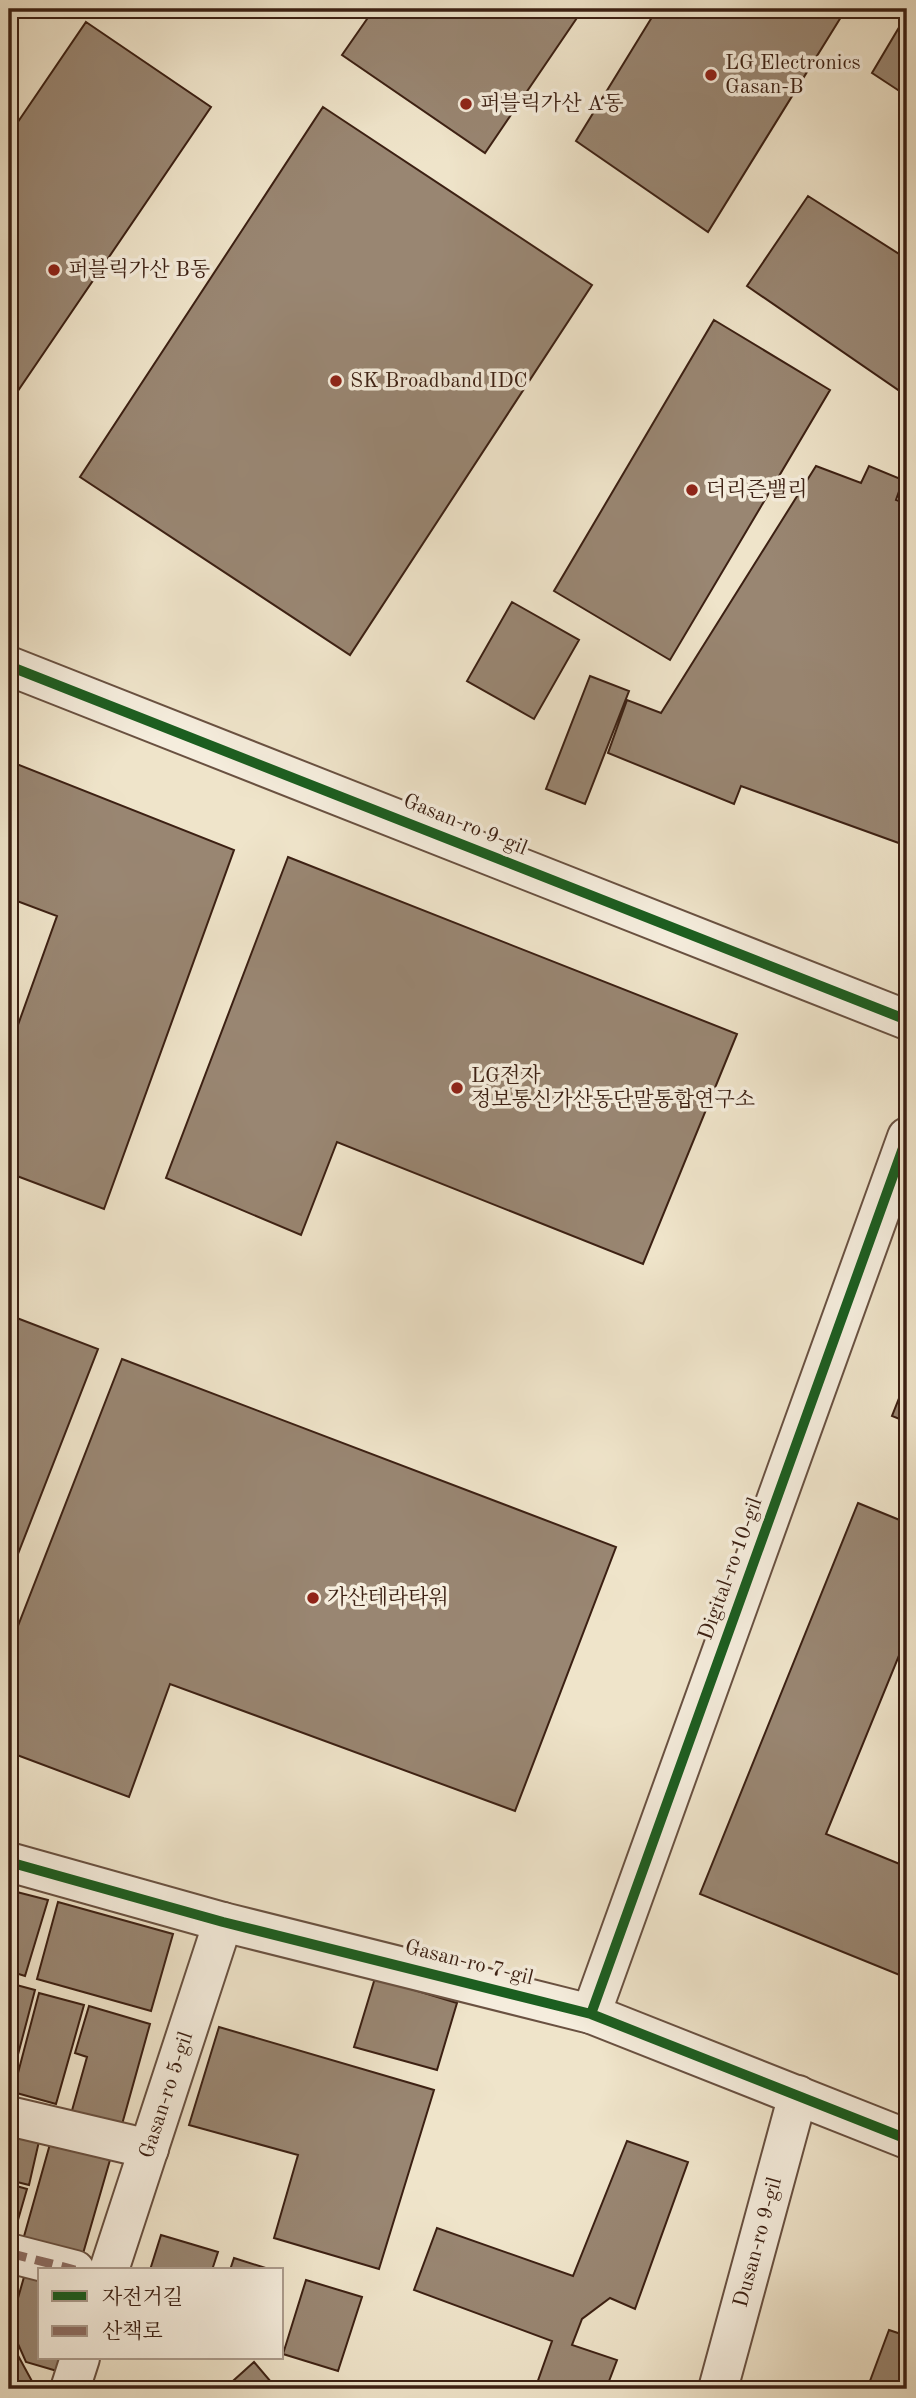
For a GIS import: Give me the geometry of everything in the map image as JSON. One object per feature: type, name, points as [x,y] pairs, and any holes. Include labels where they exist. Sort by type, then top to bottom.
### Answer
[{"type":"street","name":"Gasan-ro 9-gil","points":[[9,666],[907,1020]]},
{"type":"street","name":"Digital-ro 10-gil","points":[[591,2014],[907,1137]]},
{"type":"street","name":"Gasan-ro 7-gil","points":[[9,1862],[223,1922],[591,2014],[907,2139]]},
{"type":"street","name":"Gasan-ro 5-gil","points":[[110,2268],[223,1922]]},
{"type":"street","name":"Dusan-ro 9-gil","points":[[718,2389],[798,2095]]},
{"type":"street","points":[[9,2116],[149,2149]]},
{"type":"street","points":[[9,2253],[67,2268]]},
{"type":"street","points":[[70,2389],[79,2360]]},
{"type":"building","name":"퍼블릭가산 A동","points":[[374,9],[583,9],[485,153],[342,55]]},
{"type":"building","name":"LG Electronics Gasan-B","points":[[657,9],[846,9],[708,232],[576,141]]},
{"type":"building","points":[[907,14],[907,96],[872,73]]},
{"type":"building","name":"퍼블릭가산 B동","points":[[86,22],[211,107],[9,404],[9,135]]},
{"type":"building","name":"SK Broadband IDC","points":[[323,107],[592,285],[350,655],[80,477]]},
{"type":"building","points":[[808,196],[907,259],[907,396],[747,286]]},
{"type":"building","name":"더리즌밸리","points":[[714,320],[830,390],[670,660],[554,591]]},
{"type":"building","points":[[816,466],[861,483],[869,466],[903,480],[896,500],[907,504],[907,846],[741,786],[734,804],[608,753],[627,700],[661,713]]},
{"type":"building","points":[[512,602],[579,640],[534,719],[467,681]]},
{"type":"building","points":[[590,676],[629,691],[585,804],[546,789]]},
{"type":"building","points":[[9,761],[234,850],[104,1209],[9,1173],[9,1050],[57,916],[9,898]]},
{"type":"building","name":"LG전자 정보통신가산동단말통합연구소","points":[[288,857],[737,1034],[643,1264],[337,1142],[301,1235],[166,1178]]},
{"type":"building","points":[[9,1315],[98,1349],[9,1577]]},
{"type":"building","name":"가산테라타워","points":[[122,1359],[616,1547],[515,1811],[170,1684],[129,1797],[9,1752],[9,1649]]},
{"type":"building","points":[[907,1378],[907,1422],[892,1416]]},
{"type":"building","points":[[858,1503],[907,1523],[907,1636],[826,1834],[907,1867],[907,1978],[700,1894]]},
{"type":"building","points":[[9,1890],[48,1900],[25,1976],[9,1971]]},
{"type":"building","points":[[58,1902],[173,1934],[151,2011],[37,1979]]},
{"type":"building","points":[[375,1978],[457,2003],[437,2070],[354,2047]]},
{"type":"building","points":[[9,1983],[35,1990],[11,2081],[9,2080]]},
{"type":"building","points":[[39,1993],[84,2005],[56,2104],[13,2092]]},
{"type":"building","points":[[89,2006],[150,2024],[121,2128],[71,2114],[87,2057],[75,2053]]},
{"type":"building","points":[[219,2027],[434,2090],[379,2269],[274,2238],[298,2155],[189,2125]]},
{"type":"building","points":[[9,2129],[40,2137],[29,2185],[9,2180]]},
{"type":"building","points":[[627,2141],[688,2162],[635,2309],[610,2298],[582,2319],[572,2345],[617,2360],[606,2389],[535,2389],[552,2341],[414,2290],[437,2228],[573,2276]]},
{"type":"building","points":[[50,2144],[110,2160],[80,2264],[21,2247]]},
{"type":"building","points":[[9,2184],[27,2189],[11,2244],[9,2244]]},
{"type":"building","points":[[161,2235],[218,2252],[213,2268],[151,2268]]},
{"type":"building","points":[[234,2258],[266,2268],[231,2268]]},
{"type":"building","points":[[26,2270],[38,2273],[38,2360],[60,2360],[57,2371],[26,2362],[10,2326]]},
{"type":"building","points":[[306,2280],[362,2297],[338,2371],[284,2354]]},
{"type":"building","points":[[889,2330],[907,2336],[907,2389],[867,2389]]},
{"type":"building","points":[[9,2339],[33,2383],[21,2389],[9,2389]]},
{"type":"building","points":[[254,2362],[277,2389],[224,2389]]},
{"type":"marked path","points":[[9,2253],[67,2268]]},
{"type":"cycle path","points":[[9,666],[907,1020]]},
{"type":"cycle path","points":[[591,2014],[907,1137]]},
{"type":"cycle path","points":[[9,1862],[223,1922],[591,2014],[907,2139]]},
{"type":"place","name":"LG Electronics Gasan-B","points":[[711,75]]},
{"type":"place","name":"퍼블릭가산 A동","points":[[466,104]]},
{"type":"place","name":"퍼블릭가산 B동","points":[[54,270]]},
{"type":"place","name":"SK Broadband IDC","points":[[336,381]]},
{"type":"place","name":"더리즌밸리","points":[[692,490]]},
{"type":"place","name":"LG전자 정보통신가산동단말통합연구소","points":[[457,1088]]},
{"type":"place","name":"가산테라타워","points":[[313,1598]]}]
